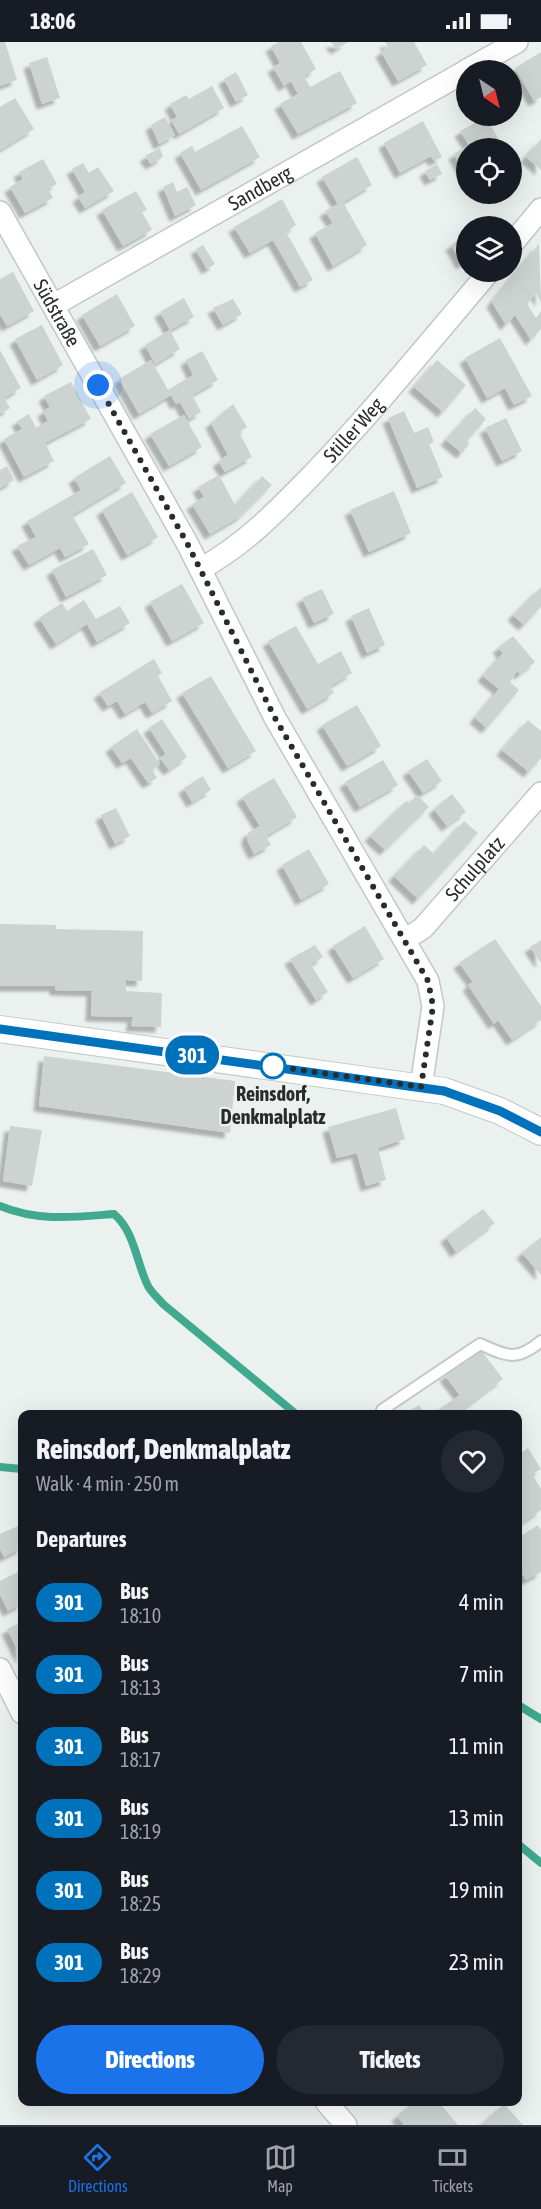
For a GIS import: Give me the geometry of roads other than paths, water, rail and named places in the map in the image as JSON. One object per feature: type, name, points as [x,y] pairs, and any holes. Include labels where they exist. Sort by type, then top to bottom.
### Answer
[{"type":"street","name":"Sandberg","points":[[486,60],[517,42]]},
{"type":"street","name":"Sandberg","points":[[54,305],[456,77]]},
{"type":"street","points":[[522,232],[541,209]]},
{"type":"street","name":"Südstraße","points":[[0,212],[200,569],[275,718],[406,939],[433,994],[421,1087]]},
{"type":"street","name":"Stiller Weg","points":[[200,569],[273,515],[297,491],[384,396],[481,282]]},
{"type":"street","name":"Schulplatz","points":[[406,939],[423,928],[541,793]]},
{"type":"street","points":[[0,1029],[421,1087],[464,1097],[541,1132]]},
{"type":"street","points":[[0,1669],[18,1705]]},
{"type":"street","points":[[329,2106],[346,2125]]},
{"type":"lane","points":[[382,1410],[480,1344],[508,1356],[527,1353],[541,1341]]},
{"type":"waterway","points":[[0,1206],[42,1216],[71,1217],[114,1214],[131,1238],[149,1288],[163,1304],[291,1410]]},
{"type":"waterway","points":[[0,1467],[18,1469]]},
{"type":"waterway","points":[[522,1707],[541,1719]]},
{"type":"waterway","points":[[522,1847],[541,1863]]},
{"type":"place","name":"Reinsdorf, Denkmalplatz","points":[[273,1066]]}]
